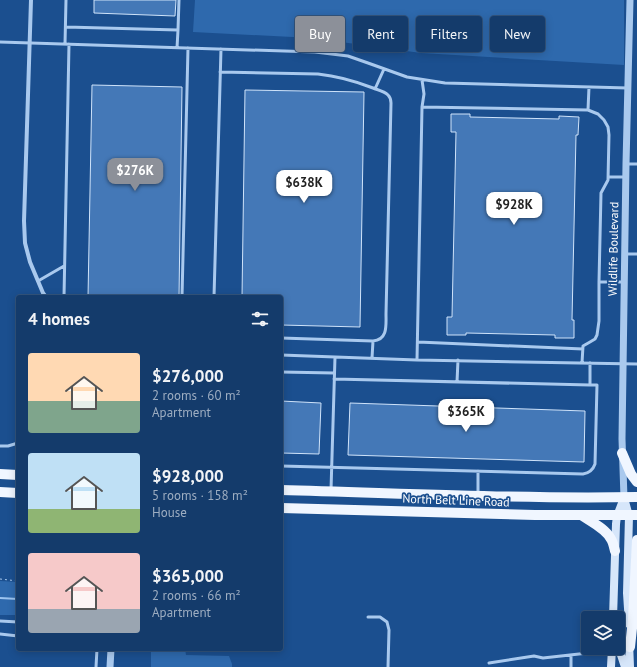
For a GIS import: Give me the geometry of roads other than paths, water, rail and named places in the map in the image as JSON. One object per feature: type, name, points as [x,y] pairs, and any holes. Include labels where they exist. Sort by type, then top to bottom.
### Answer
[{"type":"main road","points":[[622,453],[631,474],[637,482]]},
{"type":"main road","points":[[0,474],[16,475]]},
{"type":"main road","name":"North Belt Line Road","points":[[283,490],[478,496],[600,498],[637,497]]},
{"type":"main road","points":[[0,492],[16,493]]},
{"type":"main road","points":[[624,498],[633,516],[627,593],[632,650]]},
{"type":"main road","points":[[613,611],[617,516],[624,498]]},
{"type":"main road","name":"North Belt Line Road","points":[[283,508],[490,514],[633,516]]},
{"type":"main road","points":[[581,515],[602,528],[608,534],[612,539],[615,551]]},
{"type":"main road","points":[[630,667],[637,540]]},
{"type":"main road","points":[[613,604],[615,611]]},
{"type":"main road","points":[[611,667],[612,655]]},
{"type":"main road","points":[[621,655],[625,667]]},
{"type":"street","points":[[31,0],[24,221],[25,243],[30,262],[45,295]]},
{"type":"street","name":"Wildlife Boulevard","points":[[624,498],[622,453],[624,254],[630,0]]},
{"type":"street","points":[[110,667],[111,651]]},
{"type":"lane","points":[[64,295],[67,44],[66,0]]},
{"type":"lane","points":[[177,48],[179,0]]},
{"type":"lane","points":[[66,27],[178,30]]},
{"type":"lane","points":[[0,42],[315,52],[357,59],[407,77],[445,83],[628,88]]},
{"type":"lane","points":[[182,295],[188,48]]},
{"type":"lane","points":[[214,295],[221,49]]},
{"type":"lane","points":[[374,89],[384,69]]},
{"type":"lane","points":[[220,72],[326,75],[346,79],[385,93],[389,96],[391,103],[386,328],[384,334],[377,341],[283,338]]},
{"type":"lane","points":[[417,360],[422,107],[424,94],[422,80]]},
{"type":"lane","points":[[588,110],[589,87]]},
{"type":"lane","points":[[422,107],[588,110],[598,114],[608,126],[608,180],[601,193],[599,321],[595,339],[583,346],[582,363]]},
{"type":"lane","points":[[626,164],[637,164]]},
{"type":"lane","points":[[608,176],[626,177]]},
{"type":"lane","points":[[624,254],[637,254]]},
{"type":"lane","points":[[38,281],[64,266]]},
{"type":"lane","points":[[599,282],[624,282]]},
{"type":"lane","points":[[372,341],[372,358]]},
{"type":"lane","points":[[418,342],[582,349]]},
{"type":"lane","points":[[283,355],[417,360],[637,364]]},
{"type":"lane","points":[[331,492],[335,357]]},
{"type":"lane","points":[[457,382],[458,360]]},
{"type":"lane","points":[[590,363],[590,385]]},
{"type":"lane","points":[[283,372],[334,373]]},
{"type":"lane","points":[[283,466],[582,474],[587,474],[594,468],[597,386],[334,379]]},
{"type":"lane","points":[[0,446],[16,444]]},
{"type":"lane","points":[[478,471],[478,496]]},
{"type":"lane","points":[[368,617],[380,617],[387,622],[389,630],[388,667]]},
{"type":"lane","points":[[0,621],[16,622]]},
{"type":"lane","points":[[0,634],[16,636]]},
{"type":"lane","points":[[96,667],[97,651]]},
{"type":"lane","points":[[489,663],[534,656],[543,658],[581,654]]},
{"type":"lane","points":[[571,655],[571,667]]},
{"type":"waterway","points":[[0,598],[16,599]]}]
